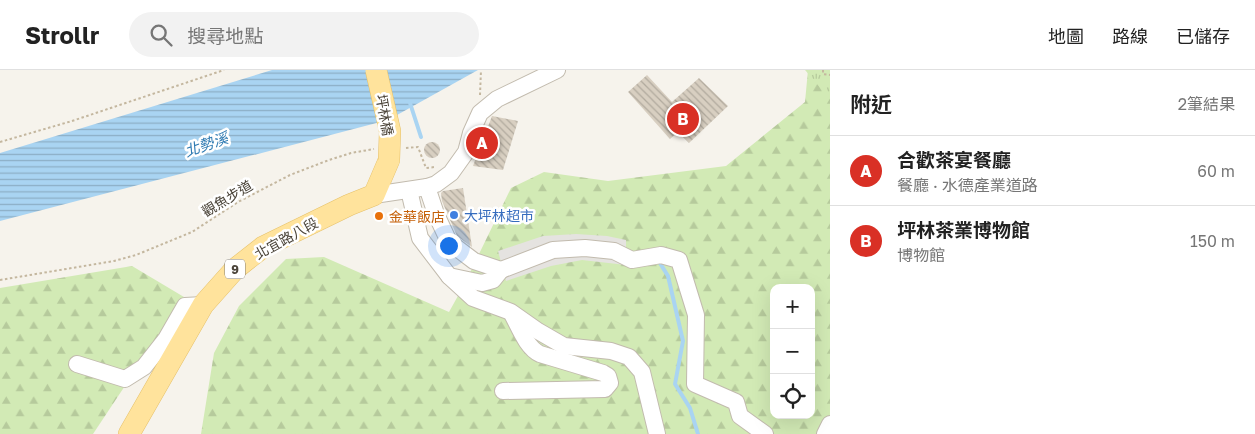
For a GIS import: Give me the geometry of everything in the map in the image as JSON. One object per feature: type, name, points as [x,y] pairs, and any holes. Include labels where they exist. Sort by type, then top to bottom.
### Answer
[{"type":"main road","name":"坪林橋","points":[[376,70],[390,130],[389,152]]},
{"type":"main road","points":[[374,195],[389,152]]},
{"type":"main road","name":"北宜路八段","points":[[129,434],[203,305],[235,269],[264,247],[349,205],[374,195]]},
{"type":"street","points":[[374,195],[436,184],[451,173],[466,152],[471,133],[480,113],[497,99],[558,70]]},
{"type":"street","points":[[427,187],[436,214],[449,242],[474,261],[500,270]]},
{"type":"street","points":[[409,190],[420,238],[449,276],[473,298],[511,312],[564,346],[612,351],[629,357],[642,372],[656,434]]},
{"type":"street","points":[[449,276],[482,283],[493,280],[500,270],[553,250],[585,248],[614,251],[632,260],[661,255],[679,260],[696,315],[696,384],[736,402],[740,416],[765,434]]},
{"type":"street","points":[[77,364],[125,379],[144,367],[166,338],[185,306],[203,305]]},
{"type":"street","points":[[503,392],[604,389],[610,383],[608,376],[603,373],[534,351],[511,312]]},
{"type":"street","points":[[825,434],[830,424]]},
{"type":"path","points":[[0,142],[72,121],[224,70]]},
{"type":"path","points":[[480,98],[481,70]]},
{"type":"path","points":[[823,70],[823,74],[830,75]]},
{"type":"path","name":"觀魚步道","points":[[0,280],[114,261],[136,255],[192,232],[238,202],[290,174],[351,153],[389,152],[418,148],[426,168],[439,167],[451,173]]},
{"type":"green space","points":[[805,70],[830,70],[830,99]]},
{"type":"green space","points":[[808,70],[830,70],[830,434],[201,434],[214,353],[239,306],[286,259],[324,257],[449,312],[511,188],[544,172],[608,181],[726,166],[805,102]]},
{"type":"green space","points":[[132,266],[184,297],[93,434],[0,434],[0,288]]},
{"type":"shaded area","points":[[576,234],[607,236],[626,240],[626,265],[582,260],[551,266],[506,281],[498,251],[543,236]]},
{"type":"water","name":"北勢溪","points":[[272,70],[478,70],[388,120],[0,221],[0,153]]},
{"type":"building","points":[[647,75],[672,102],[699,78],[728,106],[689,143],[678,132],[670,139],[628,92]]},
{"type":"building","points":[[492,116],[518,121],[503,170],[473,166]]},
{"type":"building","points":[[432,142],[440,150],[432,158],[424,150]]},
{"type":"building","points":[[463,188],[472,247],[457,236],[442,201],[441,193],[443,191]]},
{"type":"waterway","points":[[410,103],[421,137]]},
{"type":"waterway","points":[[658,260],[668,276],[683,341],[675,384],[690,408],[698,434]]},
{"type":"place","name":"坪林茶業博物館","points":[[683,119]]},
{"type":"place","name":"合歡茶宴餐廳","points":[[482,143]]},
{"type":"place","name":"大坪林超市","points":[[454,215]]},
{"type":"place","name":"金華飯店","points":[[379,216]]}]
